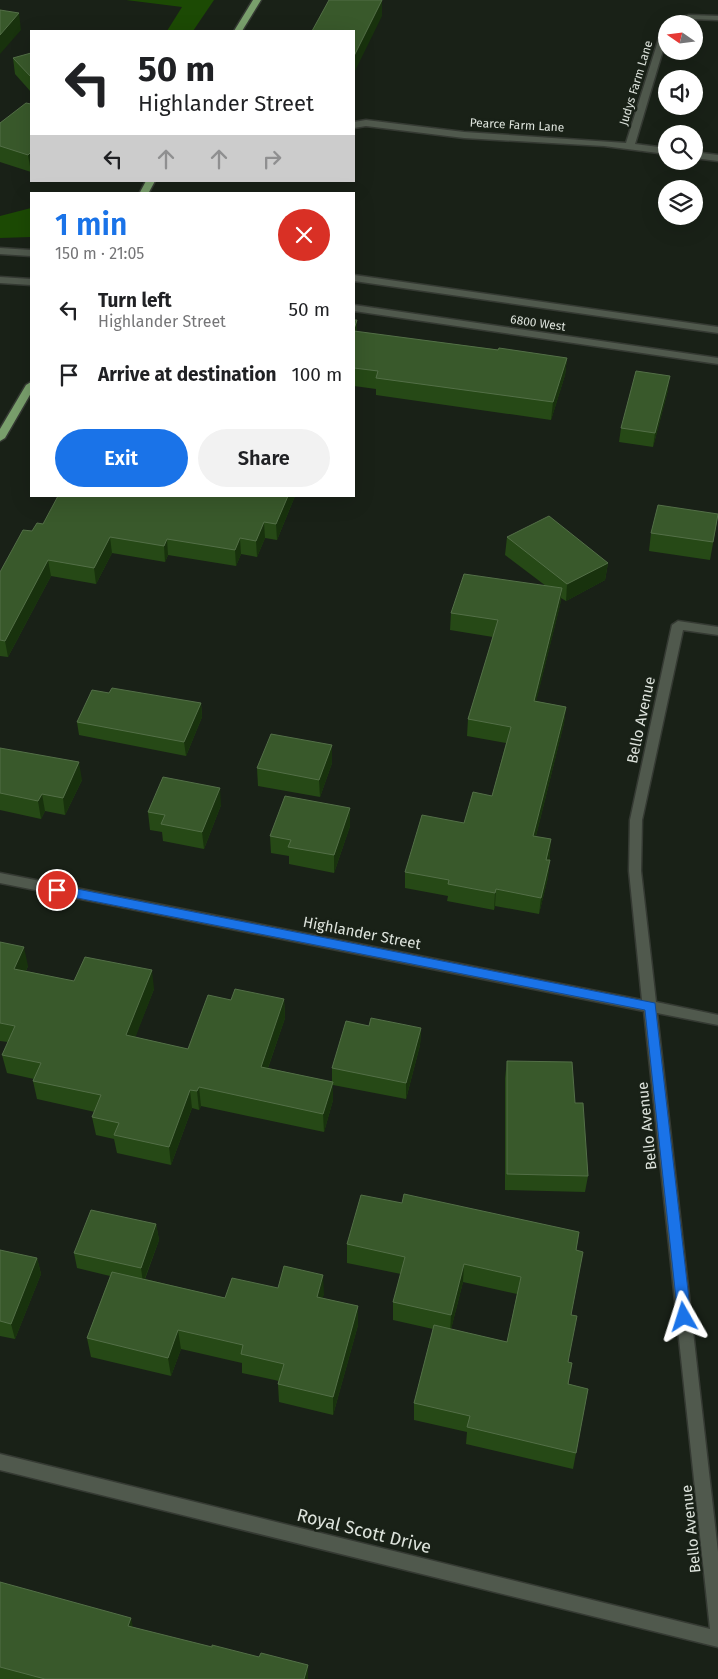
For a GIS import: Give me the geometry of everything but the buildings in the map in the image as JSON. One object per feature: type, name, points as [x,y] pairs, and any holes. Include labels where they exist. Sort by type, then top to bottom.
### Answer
[{"type":"main road","points":[[239,30],[257,0]]},
{"type":"main road","points":[[0,438],[30,387]]},
{"type":"street","points":[[703,17],[718,18]]},
{"type":"street","name":"Judys Farm Lane","points":[[630,146],[658,54]]},
{"type":"street","name":"Pearce Farm Lane","points":[[355,117],[366,123]]},
{"type":"street","name":"Pearce Farm Lane","points":[[355,125],[366,123],[464,135],[604,143],[658,150]]},
{"type":"street","points":[[703,156],[718,158]]},
{"type":"street","points":[[0,251],[30,253]]},
{"type":"street","name":"6800 West","points":[[355,278],[718,330]]},
{"type":"street","points":[[0,280],[30,282]]},
{"type":"street","name":"6800 West","points":[[355,308],[718,361]]},
{"type":"street","name":"Bello Avenue","points":[[718,631],[678,624],[636,820],[635,871],[637,904],[651,1006],[718,1628]]},
{"type":"street","name":"Highlander Street","points":[[0,878],[718,1020]]},
{"type":"street","name":"Royal Scott Drive","points":[[0,1462],[718,1639]]},
{"type":"green space","points":[[126,0],[214,0],[194,30],[168,30],[182,7]]},
{"type":"green space","points":[[30,208],[30,237],[0,238],[0,216]]},
{"type":"route","points":[[57,890],[651,1006],[684,1317]]}]
